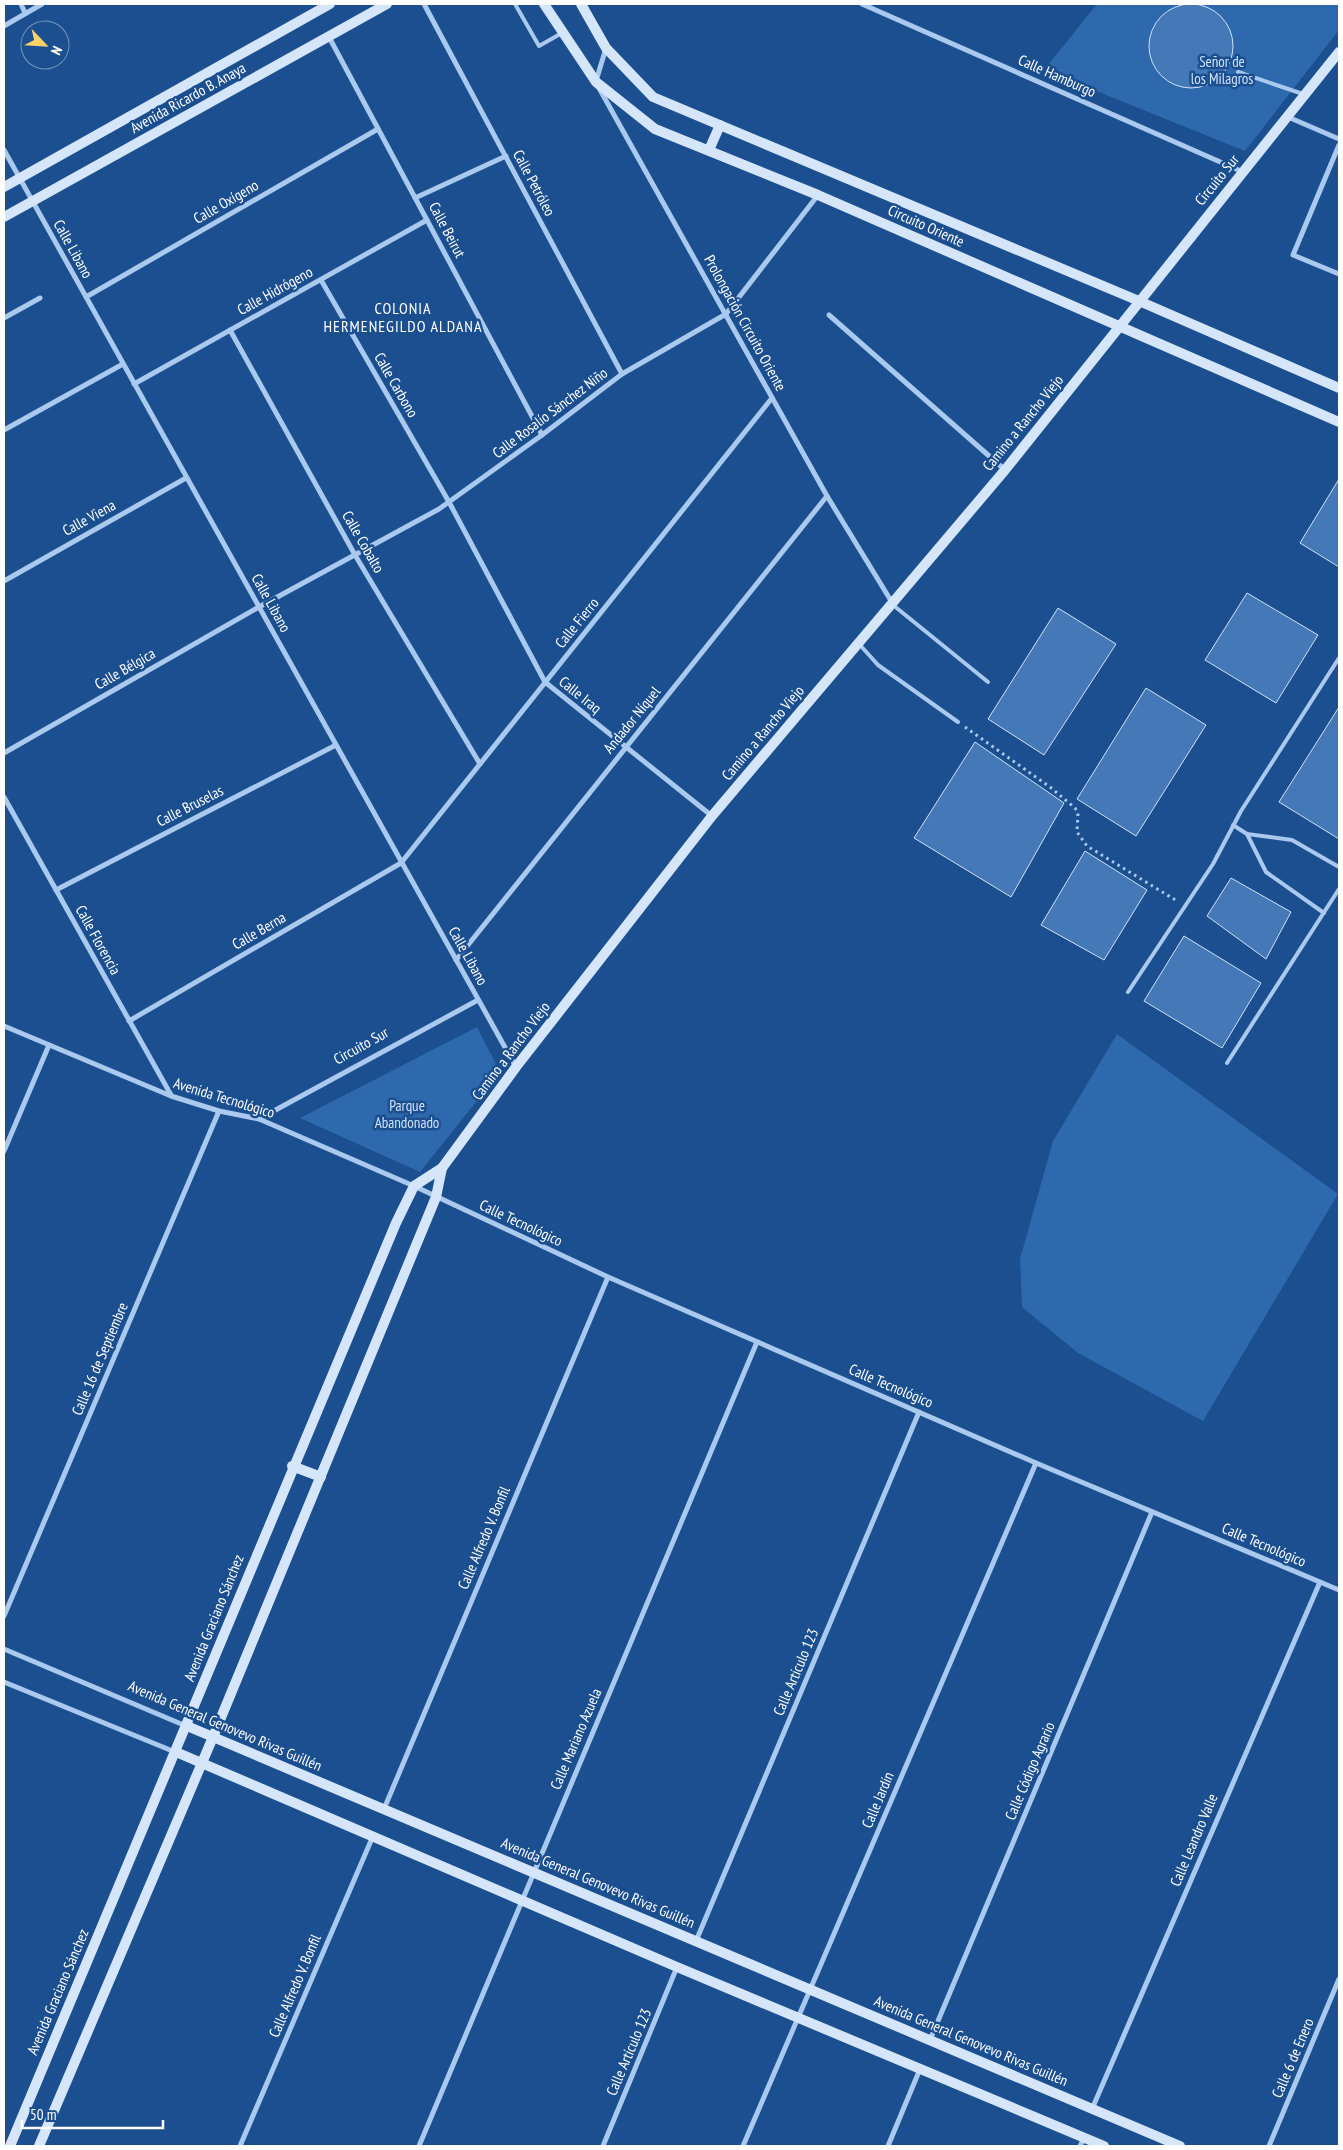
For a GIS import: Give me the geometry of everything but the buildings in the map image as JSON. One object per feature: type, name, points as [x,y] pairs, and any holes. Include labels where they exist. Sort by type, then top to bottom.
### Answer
[{"type":"street","points":[[21,4],[26,13]]},
{"type":"street","points":[[4,26],[42,4]]},
{"type":"street","name":"Avenida Ricardo B. Anaya","points":[[4,188],[330,4]]},
{"type":"street","name":"Avenida Ricardo B. Anaya","points":[[4,217],[387,4]]},
{"type":"street","name":"Calle Petróleo","points":[[424,4],[622,374]]},
{"type":"street","name":"Circuito Oriente","points":[[544,4],[596,82],[655,129],[818,195],[1118,328],[1339,422]]},
{"type":"street","name":"Circuito Oriente","points":[[581,4],[606,48],[653,96],[1139,301],[1339,388]]},
{"type":"street","name":"Calle Hamburgo","points":[[862,4],[1242,172]]},
{"type":"street","name":"Calle Beirut","points":[[329,37],[542,435]]},
{"type":"street","points":[[596,82],[606,48]]},
{"type":"street","name":"Circuito Sur","points":[[1118,328],[1339,52]]},
{"type":"street","name":"Prolongación Circuito Oriente","points":[[596,82],[827,496],[893,605]]},
{"type":"street","points":[[1287,117],[1339,139]]},
{"type":"street","points":[[709,150],[720,125]]},
{"type":"street","name":"Calle Oxígeno","points":[[86,297],[378,129]]},
{"type":"street","points":[[1339,145],[1293,255],[1339,274]]},
{"type":"street","name":"Calle Libano","points":[[4,150],[516,1067]]},
{"type":"street","points":[[416,198],[506,156]]},
{"type":"street","name":"Calle Rosalío Sánchez Niño","points":[[259,607],[449,502],[622,374],[726,314],[818,195]]},
{"type":"street","name":"Calle Hidrógeno","points":[[134,384],[427,220]]},
{"type":"street","name":"Calle Carbono","points":[[321,280],[449,502]]},
{"type":"street","points":[[4,318],[40,298]]},
{"type":"street","points":[[829,314],[1005,470]]},
{"type":"street","name":"Camino a Rancho Viejo","points":[[414,1186],[442,1168],[516,1067],[712,816],[858,643],[893,605],[1005,470],[1118,328]]},
{"type":"street","name":"Calle Cobalto","points":[[230,330],[355,555],[480,764]]},
{"type":"street","points":[[4,430],[123,364]]},
{"type":"street","name":"Calle Fierro","points":[[401,863],[772,398]]},
{"type":"street","name":"Calle Viena","points":[[4,580],[186,478]]},
{"type":"street","name":"Andador Níquel","points":[[456,960],[827,496]]},
{"type":"street","name":"Calle Iraq","points":[[449,502],[545,682],[712,816]]},
{"type":"street","name":"Calle Bélgica","points":[[4,753],[259,607]]},
{"type":"street","name":"Calle Bruselas","points":[[56,890],[336,745]]},
{"type":"street","name":"Calle Florencia","points":[[4,797],[171,1096]]},
{"type":"street","name":"Calle Berna","points":[[129,1021],[401,863]]},
{"type":"street","name":"Circuito Sur","points":[[259,1119],[478,1000]]},
{"type":"street","name":"Avenida Tecnológico","points":[[4,1026],[171,1096],[218,1111],[259,1119],[436,1197]]},
{"type":"street","points":[[4,1151],[49,1045]]},
{"type":"street","name":"Calle 16 de Septiembre","points":[[4,1616],[218,1111]]},
{"type":"street","name":"Camino a Rancho Viejo","points":[[436,1197],[442,1168]]},
{"type":"street","name":"Avenida Graciano Sánchez","points":[[10,2146],[187,1726],[292,1466],[396,1223],[414,1186]]},
{"type":"street","points":[[38,2146],[213,1737],[436,1197]]},
{"type":"street","name":"Calle Tecnológico","points":[[436,1197],[608,1277],[757,1342],[1036,1463],[1339,1590]]},
{"type":"street","name":"Calle Alfredo V. Bonfil","points":[[384,1809],[608,1277]]},
{"type":"street","name":"Calle Mariano Azuela","points":[[419,2146],[757,1342]]},
{"type":"street","name":"Calle Artículo 123","points":[[696,1941],[919,1412]]},
{"type":"street","name":"Calle Jardín","points":[[743,2146],[1036,1463]]},
{"type":"street","points":[[292,1466],[321,1477]]},
{"type":"street","name":"Calle Código Agrario","points":[[930,2040],[1152,1512]]},
{"type":"street","name":"Calle Leandro Valle","points":[[1092,2109],[1320,1582]]},
{"type":"street","name":"Avenida General Genovevo Rivas Guillén","points":[[4,1649],[1180,2146]]},
{"type":"street","points":[[4,1682],[176,1752],[677,1967],[921,2068],[1082,2142],[1104,2146]]},
{"type":"street","name":"Calle Alfredo V. Bonfil","points":[[240,2146],[373,1836]]},
{"type":"street","name":"Calle Artículo 123","points":[[603,2146],[677,1967]]},
{"type":"street","name":"Calle 6 de Enero","points":[[1270,2146],[1339,1979]]},
{"type":"street","points":[[888,2146],[921,2068]]},
{"type":"lane","points":[[515,4],[539,46],[563,32]]},
{"type":"lane","points":[[1238,72],[1305,95]]},
{"type":"lane","points":[[893,605],[988,682]]},
{"type":"lane","points":[[858,643],[878,664],[958,722]]},
{"type":"lane","points":[[1128,992],[1213,864],[1233,825],[1339,658]]},
{"type":"lane","points":[[1233,825],[1247,834],[1292,840],[1339,867]]},
{"type":"lane","points":[[1247,834],[1266,872],[1324,913]]},
{"type":"lane","points":[[1227,1063],[1339,889]]},
{"type":"path","points":[[958,722],[1050,787],[1075,808],[1078,813],[1077,832],[1087,846],[1185,906]]},
{"type":"green space","name":"Señor de los Milagros","points":[[1097,4],[1339,4],[1339,30],[1245,151],[1044,70]]},
{"type":"green space","name":"Parque Abandonado","points":[[477,1027],[500,1072],[420,1172],[300,1118]]},
{"type":"green space","points":[[1117,1034],[1338,1194],[1203,1421],[1078,1353],[1022,1307],[1020,1259],[1053,1141]]},
{"type":"district","name":"COLONIA HERMENEGILDO ALDANA","points":[[403,317]]}]
